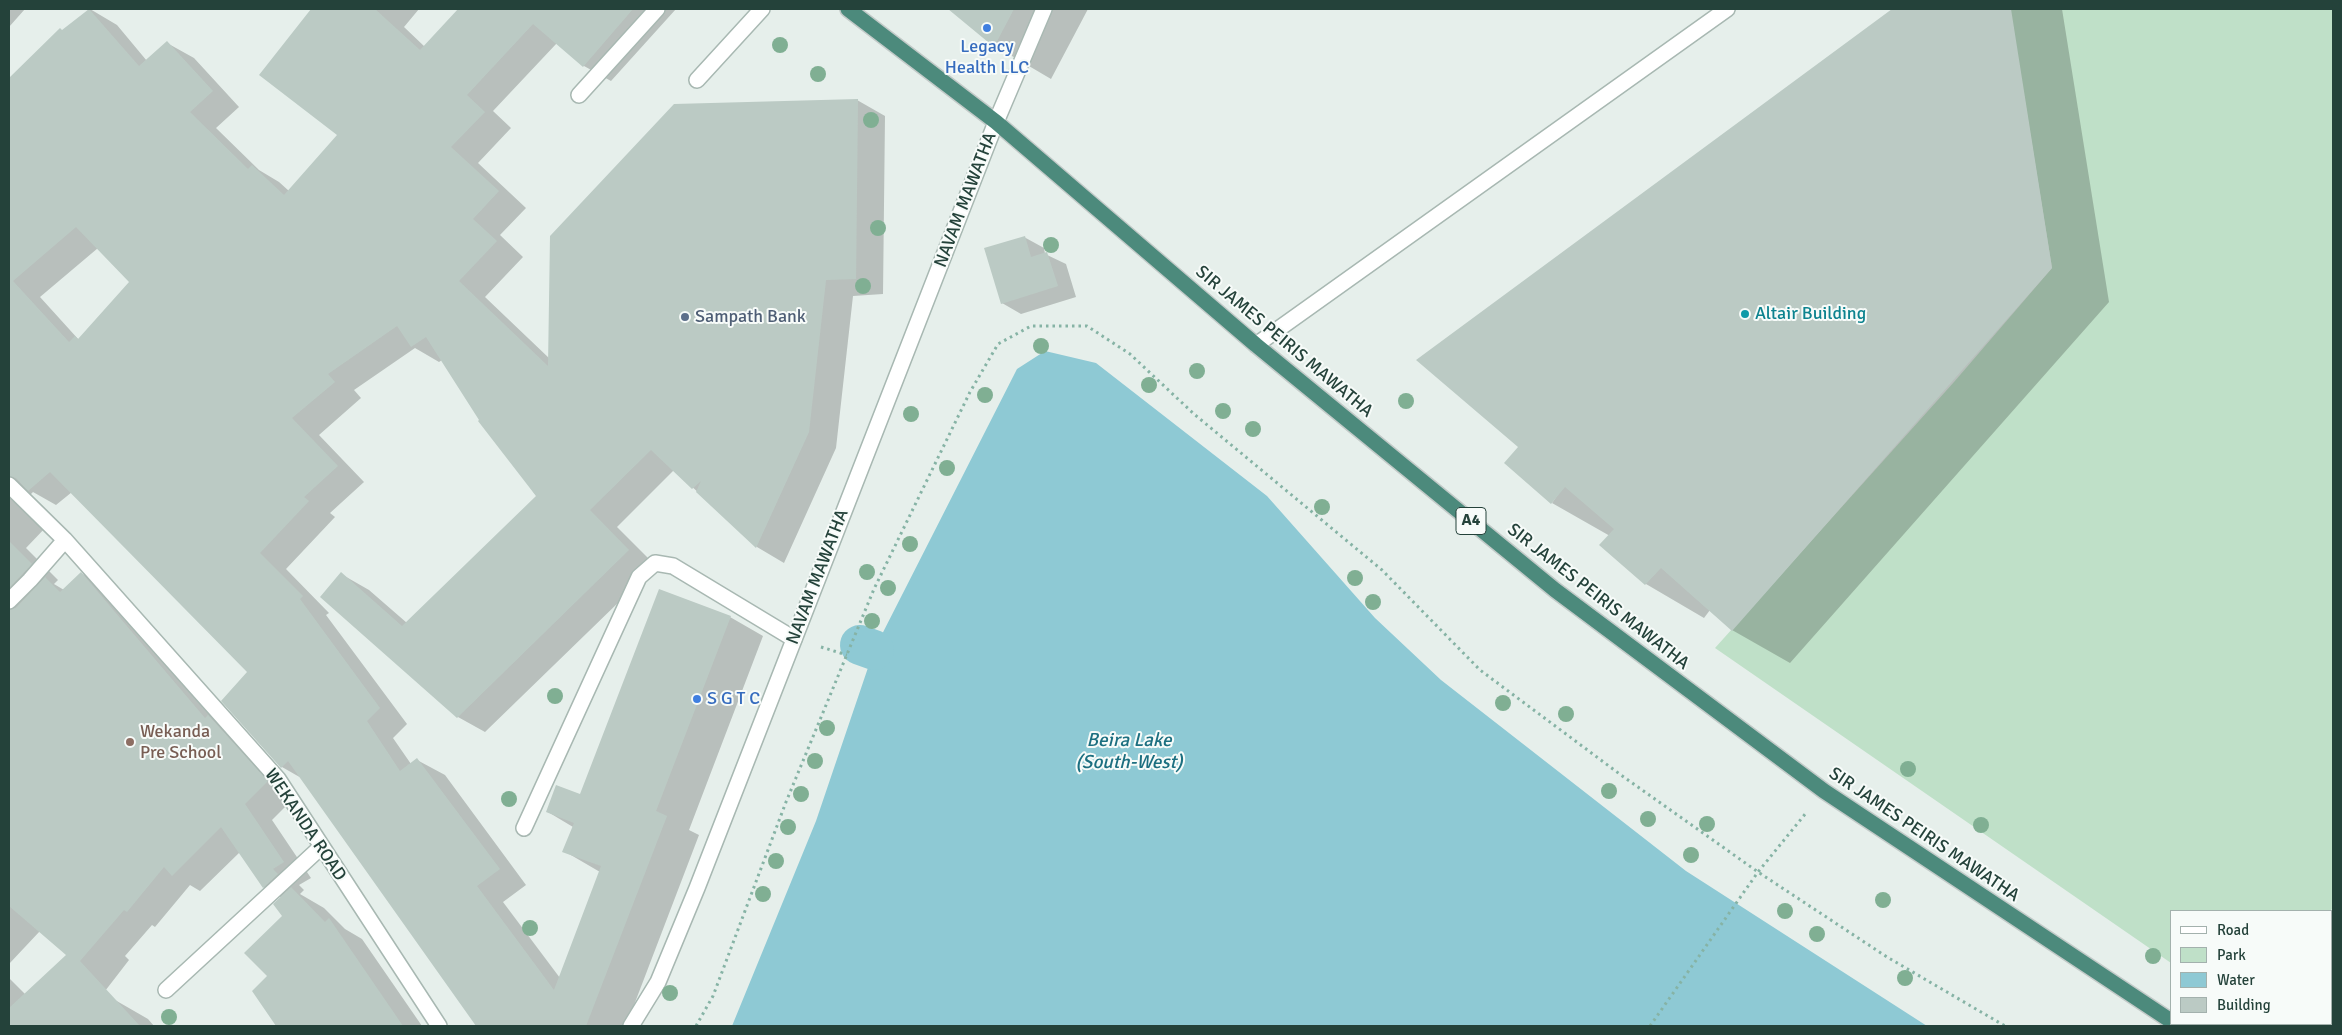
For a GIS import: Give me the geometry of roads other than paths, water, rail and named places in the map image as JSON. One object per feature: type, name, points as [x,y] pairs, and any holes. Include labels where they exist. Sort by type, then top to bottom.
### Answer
[{"type":"highway","name":"SIR JAMES PEIRIS MAWATHA","points":[[848,9],[996,122],[1256,345],[1555,590],[1824,791],[2170,1020]]},
{"type":"street","points":[[579,95],[657,9]]},
{"type":"street","points":[[697,80],[762,9]]},
{"type":"street","name":"NAVAM MAWATHA","points":[[631,1026],[658,982],[996,122],[1044,9]]},
{"type":"street","points":[[1256,345],[1727,9]]},
{"type":"street","name":"WEKANDA ROAD","points":[[9,485],[64,540],[278,779],[439,1026]]},
{"type":"street","points":[[9,601],[30,580],[64,540]]},
{"type":"street","points":[[524,828],[639,576],[655,563],[673,566],[794,639]]},
{"type":"street","points":[[166,990],[322,847]]},
{"type":"water","name":"Beira Lake (South-West)","points":[[1045,351],[1096,363],[1267,496],[1375,618],[1441,680],[1686,871],[1927,1026],[732,1026],[816,821],[874,650],[1017,369]]},
{"type":"waterway","points":[[860,645],[874,650]]},
{"type":"place","name":"Legacy Health LLC","points":[[987,28]]},
{"type":"place","name":"Altair Building","points":[[1745,314]]},
{"type":"place","name":"Sampath Bank","points":[[685,317]]},
{"type":"place","name":"S G T C","points":[[697,699]]},
{"type":"place","name":"Wekanda Pre School","points":[[130,742]]}]
